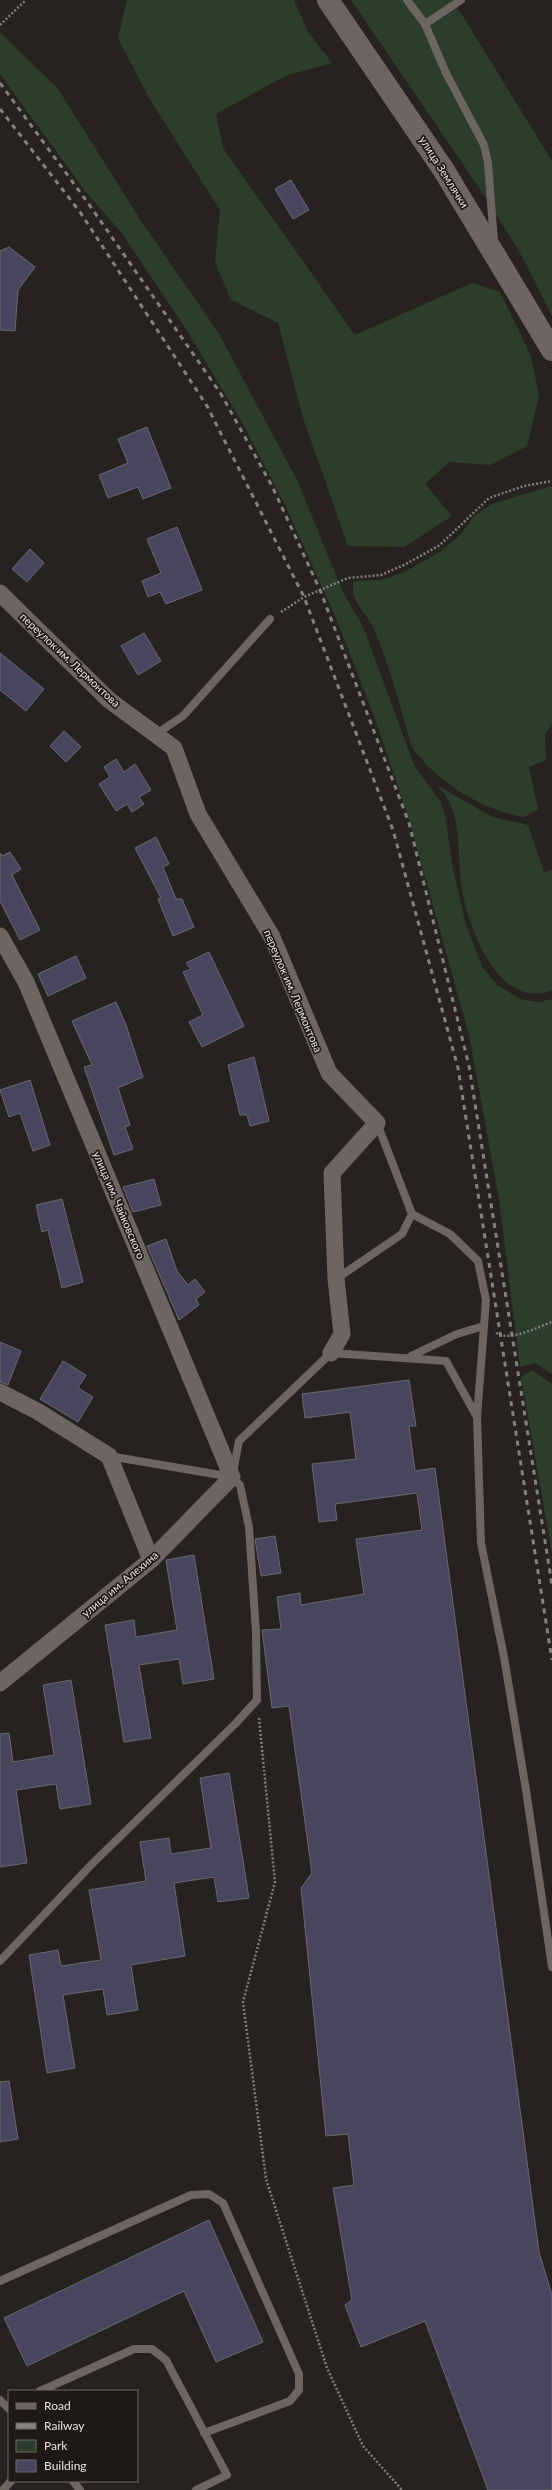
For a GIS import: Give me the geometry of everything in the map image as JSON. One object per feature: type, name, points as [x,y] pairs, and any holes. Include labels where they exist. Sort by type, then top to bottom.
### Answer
[{"type":"main road","name":"улица Землячки","points":[[328,0],[443,169],[552,350]]},
{"type":"street","name":"переулок им. Лермонтова","points":[[0,593],[109,700],[174,748],[198,814],[272,937],[329,1073],[377,1123]]},
{"type":"street","name":"улица им. Чайковского","points":[[0,936],[26,982],[232,1477]]},
{"type":"street","points":[[331,1353],[342,1334],[336,1279],[332,1173],[377,1123]]},
{"type":"street","points":[[0,1392],[37,1411],[109,1456],[151,1560]]},
{"type":"street","name":"улица им. Алехина","points":[[0,1683],[151,1560],[232,1477]]},
{"type":"lane","points":[[407,0],[425,24],[446,73],[484,146],[488,163],[495,254]]},
{"type":"lane","points":[[425,24],[461,0]]},
{"type":"lane","points":[[156,734],[183,716],[270,618]]},
{"type":"lane","points":[[377,1123],[412,1214],[450,1234],[478,1261],[486,1300],[477,1417],[481,1542],[504,1657],[552,1967]]},
{"type":"lane","points":[[336,1279],[402,1234],[412,1214]]},
{"type":"lane","points":[[410,1356],[457,1334],[484,1326]]},
{"type":"lane","points":[[232,1477],[239,1441],[331,1353],[410,1356],[446,1361],[477,1417]]},
{"type":"lane","points":[[0,1960],[91,1865],[236,1724],[257,1700],[256,1632],[249,1527],[240,1485],[232,1477],[109,1456]]},
{"type":"lane","points":[[0,2281],[191,2194],[209,2194],[222,2203],[299,2374],[299,2390],[290,2400],[204,2433]]},
{"type":"lane","points":[[42,2390],[134,2349],[152,2349],[166,2360],[227,2475],[196,2490]]},
{"type":"lane","points":[[0,2400],[8,2407]]},
{"type":"lane","points":[[3,2490],[10,2482]]},
{"type":"lane","points":[[74,2482],[80,2490]]},
{"type":"path","points":[[0,25],[26,0]]},
{"type":"path","points":[[270,618],[304,597],[348,578],[381,575],[406,564],[440,545],[488,498],[524,486],[552,481]]},
{"type":"path","points":[[484,1326],[500,1336],[552,1322]]},
{"type":"path","points":[[257,1700],[275,1882],[243,2002],[266,2179],[327,2368],[363,2446],[402,2490]]},
{"type":"green space","points":[[127,0],[294,0],[308,32],[332,63],[285,76],[216,114],[223,148],[355,335],[472,283],[500,292],[531,356],[539,396],[527,446],[490,465],[449,462],[425,484],[452,516],[404,547],[348,546],[303,418],[278,323],[231,300],[215,262],[220,210],[149,98],[118,38]]},
{"type":"green space","points":[[351,0],[451,0],[464,18],[552,161],[552,316],[519,251],[484,195]]},
{"type":"green space","points":[[0,32],[58,89],[143,224],[218,332],[298,482],[342,590],[364,629],[414,765],[441,802],[445,815],[453,869],[466,925],[482,966],[496,984],[520,999],[539,1002],[552,999],[552,1374],[535,1363],[520,1367],[499,1199],[469,1035],[408,816],[374,716],[336,618],[285,505],[242,422],[184,326],[121,232],[85,191],[0,74]]},
{"type":"green space","points":[[552,487],[552,723],[545,735],[546,760],[529,767],[538,809],[525,817],[494,809],[462,793],[434,772],[412,747],[385,656],[370,621],[356,600],[353,588],[354,581],[382,580],[404,572],[440,552],[461,534],[475,515],[492,504]]},
{"type":"green space","points":[[437,785],[492,817],[528,825],[544,872],[552,870],[552,990],[534,994],[518,990],[504,979],[491,965],[481,948],[473,929],[463,895],[456,823],[446,796]]},
{"type":"green space","points":[[532,1370],[552,1384],[552,1553],[521,1377]]},
{"type":"building","points":[[291,180],[309,210],[293,219],[275,189]]},
{"type":"building","points":[[9,247],[35,267],[18,290],[15,331],[0,330],[0,251]]},
{"type":"building","points":[[147,427],[171,488],[143,499],[138,487],[108,498],[99,475],[128,463],[118,439]]},
{"type":"building","points":[[177,527],[202,590],[166,604],[160,592],[148,597],[142,581],[161,573],[147,539]]},
{"type":"building","points":[[30,549],[44,563],[27,582],[12,569]]},
{"type":"building","points":[[144,633],[161,661],[138,675],[121,646]]},
{"type":"building","points":[[0,653],[44,689],[26,711],[0,690]]},
{"type":"building","points":[[64,731],[81,747],[66,762],[50,746]]},
{"type":"building","points":[[116,759],[124,772],[135,764],[151,790],[139,797],[144,804],[132,812],[127,804],[116,811],[99,784],[110,777],[104,767]]},
{"type":"building","points":[[156,837],[169,864],[163,867],[176,899],[182,899],[194,927],[173,936],[158,899],[161,898],[135,848]]},
{"type":"building","points":[[10,852],[21,869],[12,875],[40,930],[20,940],[0,901],[0,853],[2,856]]},
{"type":"building","points":[[209,952],[244,1026],[202,1047],[189,1022],[203,1015],[183,972],[191,969],[186,963]]},
{"type":"building","points":[[76,956],[86,978],[48,996],[38,974]]},
{"type":"building","points":[[116,1002],[126,1025],[143,1077],[118,1088],[130,1125],[125,1127],[133,1149],[114,1155],[84,1067],[92,1065],[72,1021]]},
{"type":"building","points":[[254,1057],[269,1121],[250,1126],[247,1115],[240,1115],[228,1065]]},
{"type":"building","points":[[30,1080],[50,1145],[33,1151],[20,1113],[9,1117],[0,1090]]},
{"type":"building","points":[[154,1179],[161,1205],[133,1212],[123,1187]]},
{"type":"building","points":[[62,1199],[83,1282],[62,1288],[48,1230],[42,1232],[36,1205]]},
{"type":"building","points":[[166,1239],[177,1271],[188,1285],[195,1279],[205,1292],[196,1299],[199,1305],[179,1320],[147,1246]]},
{"type":"building","points":[[0,1342],[21,1351],[8,1385],[0,1382]]},
{"type":"building","points":[[63,1361],[86,1375],[78,1388],[93,1397],[78,1422],[40,1399]]},
{"type":"building","points":[[409,1380],[416,1426],[409,1426],[415,1471],[435,1468],[539,2252],[552,2295],[552,2490],[488,2490],[425,2321],[361,2347],[345,2305],[352,2300],[333,2188],[354,2185],[348,2134],[326,2136],[301,1888],[312,1873],[289,1706],[272,1708],[262,1630],[281,1629],[277,1597],[300,1593],[301,1605],[364,1594],[356,1539],[422,1530],[417,1493],[335,1504],[337,1520],[319,1522],[312,1464],[356,1459],[350,1412],[305,1418],[302,1394]]},
{"type":"building","points":[[275,1536],[281,1573],[261,1576],[255,1539]]},
{"type":"building","points":[[194,1555],[214,1679],[183,1684],[179,1659],[139,1665],[151,1738],[124,1742],[105,1625],[134,1620],[136,1637],[177,1630],[166,1560]]},
{"type":"building","points":[[71,1680],[91,1804],[60,1809],[56,1784],[16,1790],[27,1863],[0,1867],[0,1734],[9,1733],[13,1762],[54,1755],[43,1685]]},
{"type":"building","points":[[229,1773],[249,1898],[218,1902],[214,1877],[174,1883],[185,1956],[131,1965],[138,2010],[107,2015],[103,1989],[63,1995],[75,2068],[47,2073],[29,1955],[58,1950],[61,1966],[101,1960],[89,1890],[146,1881],[140,1842],[169,1838],[171,1854],[211,1848],[200,1778]]},
{"type":"building","points":[[9,2081],[18,2139],[0,2142],[0,2082]]},
{"type":"building","points":[[209,2220],[263,2342],[216,2362],[184,2291],[27,2366],[4,2318]]},
{"type":"railway","points":[[0,83],[88,203],[221,394],[272,486],[320,590],[409,823],[469,1066],[552,1585]]},
{"type":"railway","points":[[0,109],[80,212],[207,406],[304,597],[393,830],[458,1068],[552,1660]]}]
